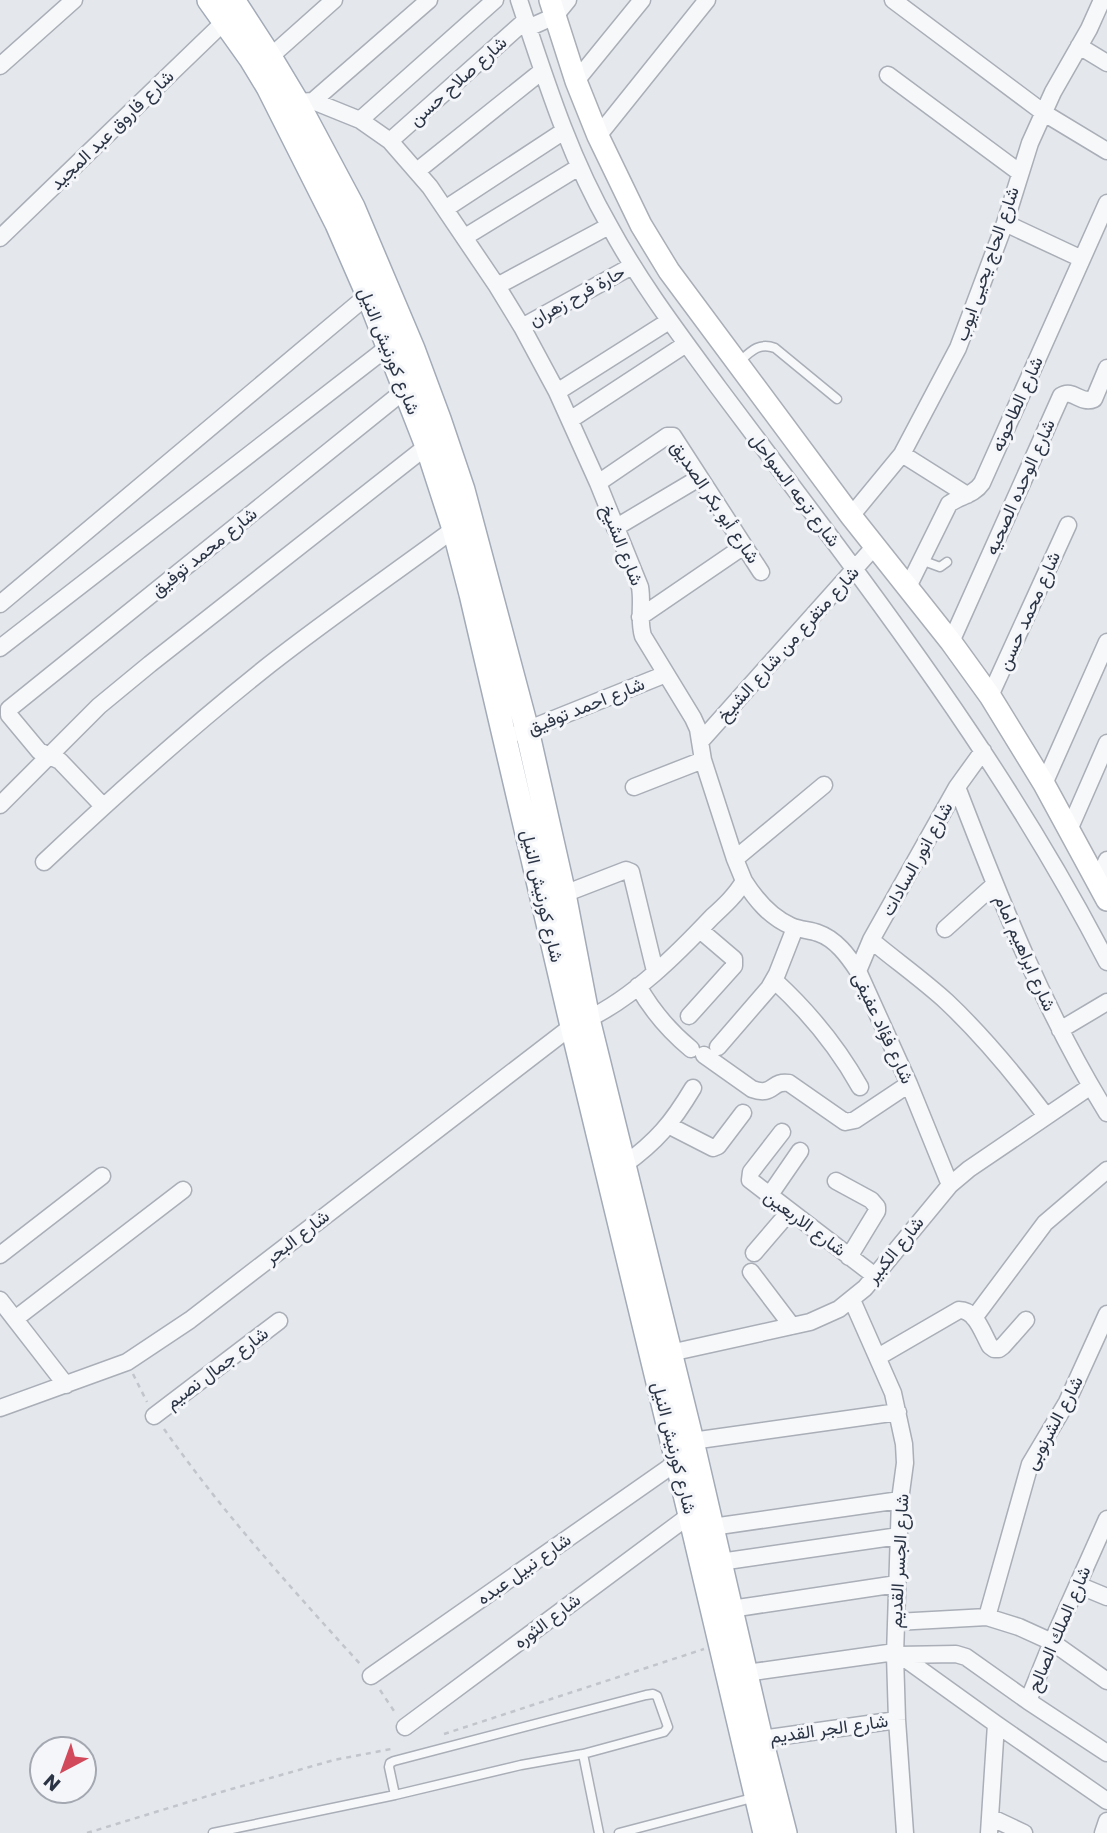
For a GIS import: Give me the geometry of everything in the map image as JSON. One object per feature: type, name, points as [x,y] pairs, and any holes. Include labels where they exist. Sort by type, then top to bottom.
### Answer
[{"type":"main road","name":"شارع كورنيش النيل","points":[[209,0],[358,219],[399,314],[439,419],[474,526],[527,730],[564,894],[580,1023],[624,1165],[677,1462],[765,1833]]},
{"type":"main road","name":"شارع كورنيش النيل","points":[[233,0],[270,57],[305,102],[312,153],[337,224],[427,446],[454,529],[643,1278],[670,1353],[785,1833]]},
{"type":"main road","name":"شارع ترعه السواحل","points":[[558,5],[576,81],[598,136],[641,225],[669,271],[851,516],[951,642],[990,696],[1044,784],[1102,891]]},
{"type":"street","points":[[0,66],[74,0]]},
{"type":"street","points":[[270,57],[334,0]]},
{"type":"street","points":[[305,102],[429,0]]},
{"type":"street","points":[[360,120],[495,0]]},
{"type":"street","name":"شارع ترعه السواحل","points":[[519,0],[542,71],[579,167],[632,266],[669,321],[855,569],[983,751],[1057,870],[1107,962]]},
{"type":"street","points":[[576,81],[642,0]]},
{"type":"street","points":[[598,136],[707,0]]},
{"type":"street","points":[[894,0],[1044,113],[1107,151]]},
{"type":"street","name":"شارع الحاج يحيى ايوب","points":[[851,516],[902,454],[958,348],[1005,223],[1030,143],[1053,92],[1089,29],[1102,0]]},
{"type":"street","name":"شارع صلاح حسن","points":[[390,141],[527,24],[558,5]]},
{"type":"street","name":"شارع فاروق عبد المجيد","points":[[0,238],[225,22]]},
{"type":"street","points":[[1079,46],[1107,63]]},
{"type":"street","points":[[417,171],[542,71]]},
{"type":"street","points":[[888,75],[1019,172]]},
{"type":"street","name":"شارع الشيخ","points":[[305,102],[360,120],[390,141],[417,171],[465,237],[522,327],[570,420],[640,587],[643,636],[698,729],[703,760],[744,881]]},
{"type":"street","points":[[445,209],[564,131]]},
{"type":"street","points":[[465,237],[579,167]]},
{"type":"street","name":"شارع الطاحونه","points":[[908,587],[949,504],[976,491],[982,483],[1107,203]]},
{"type":"street","points":[[1005,223],[1082,259]]},
{"type":"street","points":[[497,286],[609,226]]},
{"type":"street","name":"حارة فرح زهران","points":[[522,327],[632,266]]},
{"type":"street","points":[[0,604],[368,295]]},
{"type":"street","points":[[557,392],[669,321]]},
{"type":"street","points":[[570,420],[686,344]]},
{"type":"street","points":[[0,648],[388,347]]},
{"type":"street","name":"شارع الوحده الصحيه","points":[[951,642],[1061,396],[1065,393],[1083,401],[1094,399],[1107,368]]},
{"type":"street","name":"شارع محمد توفيق","points":[[48,755],[39,751],[9,715],[10,707],[405,390]]},
{"type":"street","name":"شارع أبو بكر الصديق","points":[[598,483],[670,435],[761,572]]},
{"type":"street","points":[[0,805],[99,706],[427,446]]},
{"type":"street","points":[[902,454],[967,495]]},
{"type":"street","points":[[615,528],[699,478]]},
{"type":"street","name":"شارع محمد حسن","points":[[990,696],[1068,525]]},
{"type":"street","points":[[44,862],[103,806],[271,664],[454,529]]},
{"type":"street","points":[[640,617],[744,546]]},
{"type":"street","name":"شارع متفرع من شارع الشيخ","points":[[701,742],[875,546]]},
{"type":"street","points":[[1044,784],[1107,642]]},
{"type":"street","name":"شارع احمد توفيق","points":[[506,739],[666,674]]},
{"type":"street","points":[[1069,830],[1107,743]]},
{"type":"street","name":"شارع انور السادات","points":[[858,971],[871,940],[957,787],[983,751]]},
{"type":"street","points":[[48,755],[60,761],[103,806]]},
{"type":"street","points":[[634,786],[703,760]]},
{"type":"street","points":[[735,859],[824,785]]},
{"type":"street","name":"شارع ابراهيم امام","points":[[957,787],[994,885],[1060,1030],[1107,1113]]},
{"type":"street","points":[[1102,891],[1107,860]]},
{"type":"street","points":[[564,894],[626,870],[631,872],[655,971]]},
{"type":"street","points":[[580,1023],[613,1006],[638,986],[700,930],[739,890],[744,881]]},
{"type":"street","name":"شارع فؤاد عفيفى","points":[[744,881],[762,906],[782,922],[822,934],[833,941],[851,960],[909,1084],[950,1185]]},
{"type":"street","points":[[945,929],[994,885]]},
{"type":"street","points":[[704,1050],[764,994],[774,980],[795,928]]},
{"type":"street","points":[[689,1016],[734,966],[733,960],[700,930]]},
{"type":"street","points":[[871,940],[945,1001],[982,1037],[1016,1075],[1046,1116]]},
{"type":"street","points":[[774,980],[831,1041],[860,1087]]},
{"type":"street","points":[[638,986],[660,1021],[674,1035],[704,1050],[752,1089],[760,1092],[769,1091],[778,1083],[789,1083],[845,1122],[855,1120],[909,1084]]},
{"type":"street","points":[[1060,1030],[1107,1002]]},
{"type":"street","name":"شارع البحر","points":[[0,1408],[127,1362],[190,1320],[580,1023]]},
{"type":"street","name":"شارع الكبير","points":[[670,1353],[792,1326],[825,1316],[852,1300],[950,1185],[969,1169],[1091,1086]]},
{"type":"street","points":[[624,1165],[649,1147],[693,1088]]},
{"type":"street","points":[[668,1125],[713,1148],[718,1146],[743,1113]]},
{"type":"street","name":"شارع الاربعين","points":[[782,1132],[749,1176],[750,1180],[875,1276]]},
{"type":"street","points":[[769,1196],[800,1151]]},
{"type":"street","points":[[974,1318],[1045,1223],[1107,1170]]},
{"type":"street","points":[[0,1255],[102,1176]]},
{"type":"street","points":[[836,1181],[871,1200],[877,1207],[849,1257]]},
{"type":"street","points":[[15,1319],[183,1190]]},
{"type":"street","points":[[754,1253],[790,1211]]},
{"type":"street","points":[[751,1272],[792,1326]]},
{"type":"street","points":[[0,1300],[66,1385]]},
{"type":"street","name":"شارع الجسر القديم","points":[[852,1300],[893,1393],[904,1444],[896,1622],[897,1720],[905,1833]]},
{"type":"street","points":[[878,1357],[959,1310],[966,1310],[974,1318],[994,1349],[1003,1346],[1026,1320]]},
{"type":"street","name":"شارع الشرنوبى","points":[[987,1617],[1030,1464],[1067,1402],[1107,1314]]},
{"type":"street","name":"شارع جمال نصيم","points":[[154,1416],[279,1321]]},
{"type":"street","points":[[692,1441],[898,1412]]},
{"type":"street","name":"شارع نبيل عبده","points":[[371,1676],[677,1462]]},
{"type":"street","points":[[712,1527],[900,1500]]},
{"type":"street","name":"شارع الثوره","points":[[405,1727],[690,1515]]},
{"type":"street","name":"شارع الملك الصالح","points":[[1028,1701],[1107,1519]]},
{"type":"street","points":[[720,1562],[899,1536]]},
{"type":"street","points":[[731,1609],[897,1584]]},
{"type":"street","points":[[1078,1585],[1107,1597]]},
{"type":"street","points":[[896,1622],[987,1617],[1019,1626],[1052,1642],[1107,1681]]},
{"type":"street","points":[[897,1654],[1107,1801]]},
{"type":"street","points":[[746,1673],[897,1654],[961,1654],[1107,1753]]},
{"type":"street","name":"شارع الجر القديم","points":[[761,1739],[897,1720]]},
{"type":"street","points":[[996,1724],[990,1825],[1024,1833]]},
{"type":"lane","points":[[737,364],[759,346],[767,345],[775,348],[837,399]]},
{"type":"lane","points":[[921,560],[937,567],[947,562]]},
{"type":"lane","points":[[213,1833],[395,1795],[521,1765],[583,1754],[664,1732],[668,1727],[657,1696],[653,1693],[394,1761],[389,1767],[395,1795]]},
{"type":"lane","points":[[583,1754],[599,1833]]},
{"type":"lane","points":[[619,1833],[756,1797]]},
{"type":"path","points":[[127,1362],[154,1416],[187,1462],[260,1553],[371,1676],[405,1727]]}]
